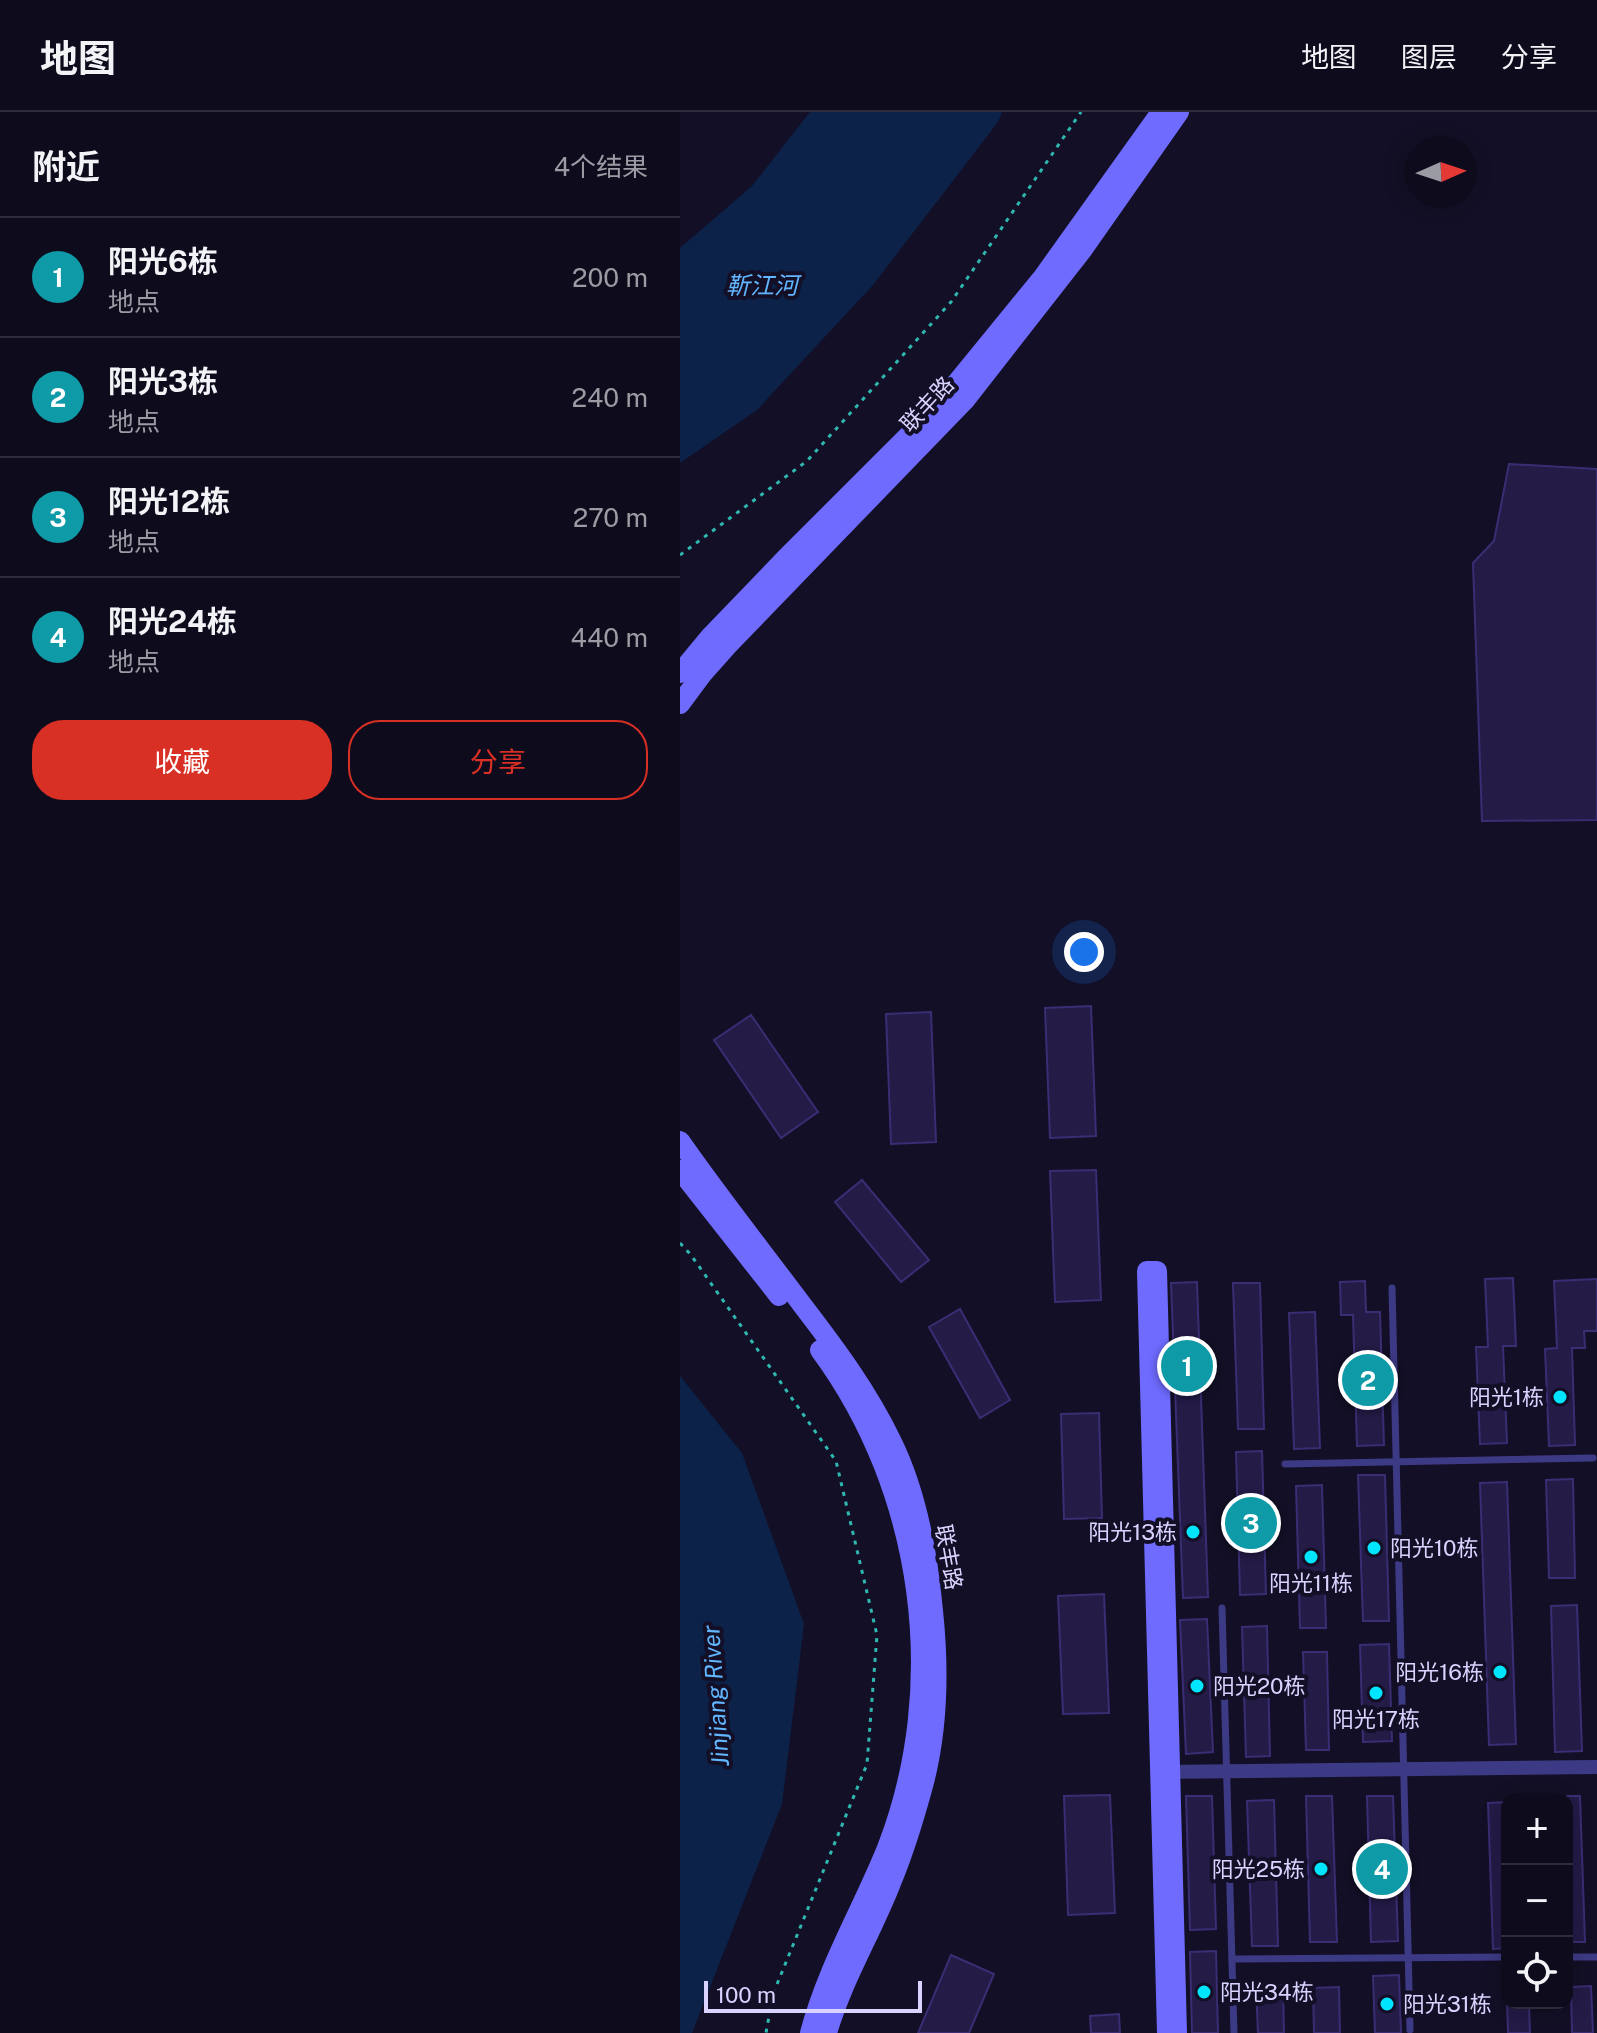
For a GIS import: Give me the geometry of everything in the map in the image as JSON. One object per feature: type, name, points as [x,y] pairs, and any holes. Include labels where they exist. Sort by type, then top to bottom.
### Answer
[{"type":"main road","name":"联丰路","points":[[680,673],[710,637],[945,397],[1043,277],[1161,112]]},
{"type":"main road","name":"联丰路","points":[[680,704],[739,634],[965,400],[1092,238],[1179,112]]},
{"type":"main road","name":"联丰路","points":[[680,1141],[851,1370],[878,1416],[893,1444],[917,1513],[930,1582],[937,1664],[931,1744],[924,1782],[891,1885],[840,1996],[827,2033]]},
{"type":"main road","name":"联丰路","points":[[680,1170],[808,1334],[858,1410],[891,1482],[910,1551],[915,1584],[921,1673],[912,1756],[887,1846],[830,1975],[810,2033]]},
{"type":"main road","points":[[1167,2033],[1165,1772],[1157,1271],[1147,1271],[1165,1772],[1177,2033]]},
{"type":"street","points":[[1165,1772],[1597,1767]]},
{"type":"lane","points":[[1392,1288],[1410,2030]]},
{"type":"lane","points":[[1285,1464],[1593,1458]]},
{"type":"lane","points":[[1222,1608],[1234,2033]]},
{"type":"lane","points":[[1232,1959],[1501,1957]]},
{"type":"lane","points":[[1573,1957],[1597,1957]]},
{"type":"path","points":[[680,555],[807,461],[951,302],[1081,112]]},
{"type":"path","points":[[680,1243],[836,1461],[877,1635],[867,1764],[773,1994],[766,2033]]},
{"type":"water","name":"靳江河","points":[[810,112],[1002,112],[998,122],[873,285],[757,410],[680,463],[680,248],[752,186]]},
{"type":"water","name":"Jinjiang River","points":[[680,1376],[742,1453],[804,1624],[782,1804],[692,2033],[680,2033]]},
{"type":"building","points":[[1509,464],[1597,469],[1597,820],[1482,821],[1473,563],[1494,541]]},
{"type":"building","points":[[1091,1006],[1096,1136],[1050,1138],[1045,1008]]},
{"type":"building","points":[[931,1012],[936,1142],[891,1144],[886,1014]]},
{"type":"building","points":[[751,1015],[818,1112],[781,1138],[714,1040]]},
{"type":"building","points":[[1096,1170],[1101,1300],[1055,1302],[1050,1171]]},
{"type":"building","points":[[862,1180],[929,1260],[901,1282],[835,1202]]},
{"type":"building","points":[[1513,1278],[1516,1346],[1503,1346],[1507,1443],[1480,1444],[1476,1347],[1488,1347],[1485,1279]]},
{"type":"building","name":"阳光1栋","points":[[1597,1279],[1597,1331],[1584,1331],[1585,1348],[1572,1348],[1575,1445],[1549,1446],[1545,1349],[1557,1348],[1554,1281]]},
{"type":"building","points":[[1365,1281],[1366,1312],[1380,1312],[1384,1445],[1357,1446],[1353,1315],[1341,1315],[1340,1282]]},
{"type":"building","points":[[1197,1282],[1208,1597],[1183,1598],[1171,1283]]},
{"type":"building","points":[[1233,1283],[1260,1283],[1264,1429],[1238,1429]]},
{"type":"building","points":[[960,1309],[1010,1400],[980,1418],[929,1327]]},
{"type":"building","points":[[1315,1312],[1320,1448],[1294,1449],[1289,1313]]},
{"type":"building","points":[[1099,1413],[1102,1518],[1064,1519],[1061,1414]]},
{"type":"building","points":[[1262,1451],[1266,1594],[1240,1595],[1236,1452]]},
{"type":"building","name":"阳光10栋","points":[[1358,1475],[1385,1475],[1389,1621],[1363,1621]]},
{"type":"building","points":[[1573,1479],[1575,1578],[1549,1578],[1546,1480]]},
{"type":"building","points":[[1507,1482],[1516,1744],[1489,1745],[1480,1483]]},
{"type":"building","name":"阳光11栋","points":[[1322,1485],[1326,1628],[1300,1628],[1296,1486]]},
{"type":"building","points":[[1104,1594],[1109,1713],[1063,1714],[1058,1596]]},
{"type":"building","points":[[1577,1605],[1582,1751],[1555,1752],[1551,1606]]},
{"type":"building","name":"阳光20栋","points":[[1207,1619],[1213,1752],[1186,1754],[1180,1620]]},
{"type":"building","points":[[1267,1626],[1270,1756],[1246,1757],[1242,1627]]},
{"type":"building","name":"阳光17栋","points":[[1389,1644],[1392,1741],[1363,1742],[1360,1645]]},
{"type":"building","points":[[1303,1652],[1327,1652],[1329,1750],[1306,1750]]},
{"type":"building","points":[[1110,1795],[1115,1913],[1068,1915],[1064,1796]]},
{"type":"building","points":[[1186,1796],[1212,1796],[1216,1929],[1190,1930]]},
{"type":"building","name":"阳光25栋","points":[[1306,1796],[1332,1796],[1337,1942],[1310,1942]]},
{"type":"building","points":[[1367,1796],[1393,1796],[1398,1941],[1371,1942]]},
{"type":"building","points":[[1573,1796],[1580,1796],[1585,1942],[1573,1942]]},
{"type":"building","points":[[1274,1800],[1278,1946],[1252,1946],[1247,1801]]},
{"type":"building","points":[[1501,1802],[1501,1948],[1493,1949],[1488,1803]]},
{"type":"building","name":"阳光34栋","points":[[1216,1951],[1218,2033],[1192,2033],[1190,1952]]},
{"type":"building","points":[[951,1955],[994,1974],[969,2033],[918,2033]]},
{"type":"building","name":"阳光31栋","points":[[1399,1975],[1401,2033],[1375,2033],[1373,1976]]},
{"type":"building","points":[[1283,1985],[1284,2033],[1258,2033],[1256,1986]]},
{"type":"building","points":[[1591,1986],[1593,2033],[1572,2033],[1573,1987]]},
{"type":"building","points":[[1339,1987],[1340,2033],[1314,2033],[1313,1988]]},
{"type":"building","points":[[1507,2009],[1529,2009],[1530,2033],[1508,2033]]},
{"type":"building","points":[[1119,2014],[1120,2033],[1091,2033],[1090,2016]]},
{"type":"place","name":"阳光6栋","points":[[1187,1366]]},
{"type":"place","name":"阳光3栋","points":[[1368,1380]]},
{"type":"place","name":"阳光1栋","points":[[1560,1397]]},
{"type":"place","name":"阳光12栋","points":[[1251,1523]]},
{"type":"place","name":"阳光13栋","points":[[1193,1532]]},
{"type":"place","name":"阳光10栋","points":[[1374,1548]]},
{"type":"place","name":"阳光11栋","points":[[1311,1557]]},
{"type":"place","name":"阳光16栋","points":[[1500,1672]]},
{"type":"place","name":"阳光20栋","points":[[1197,1686]]},
{"type":"place","name":"阳光17栋","points":[[1376,1693]]},
{"type":"place","name":"阳光25栋","points":[[1321,1869]]},
{"type":"place","name":"阳光24栋","points":[[1382,1869]]},
{"type":"place","name":"阳光34栋","points":[[1204,1992]]},
{"type":"place","name":"阳光31栋","points":[[1387,2004]]}]
